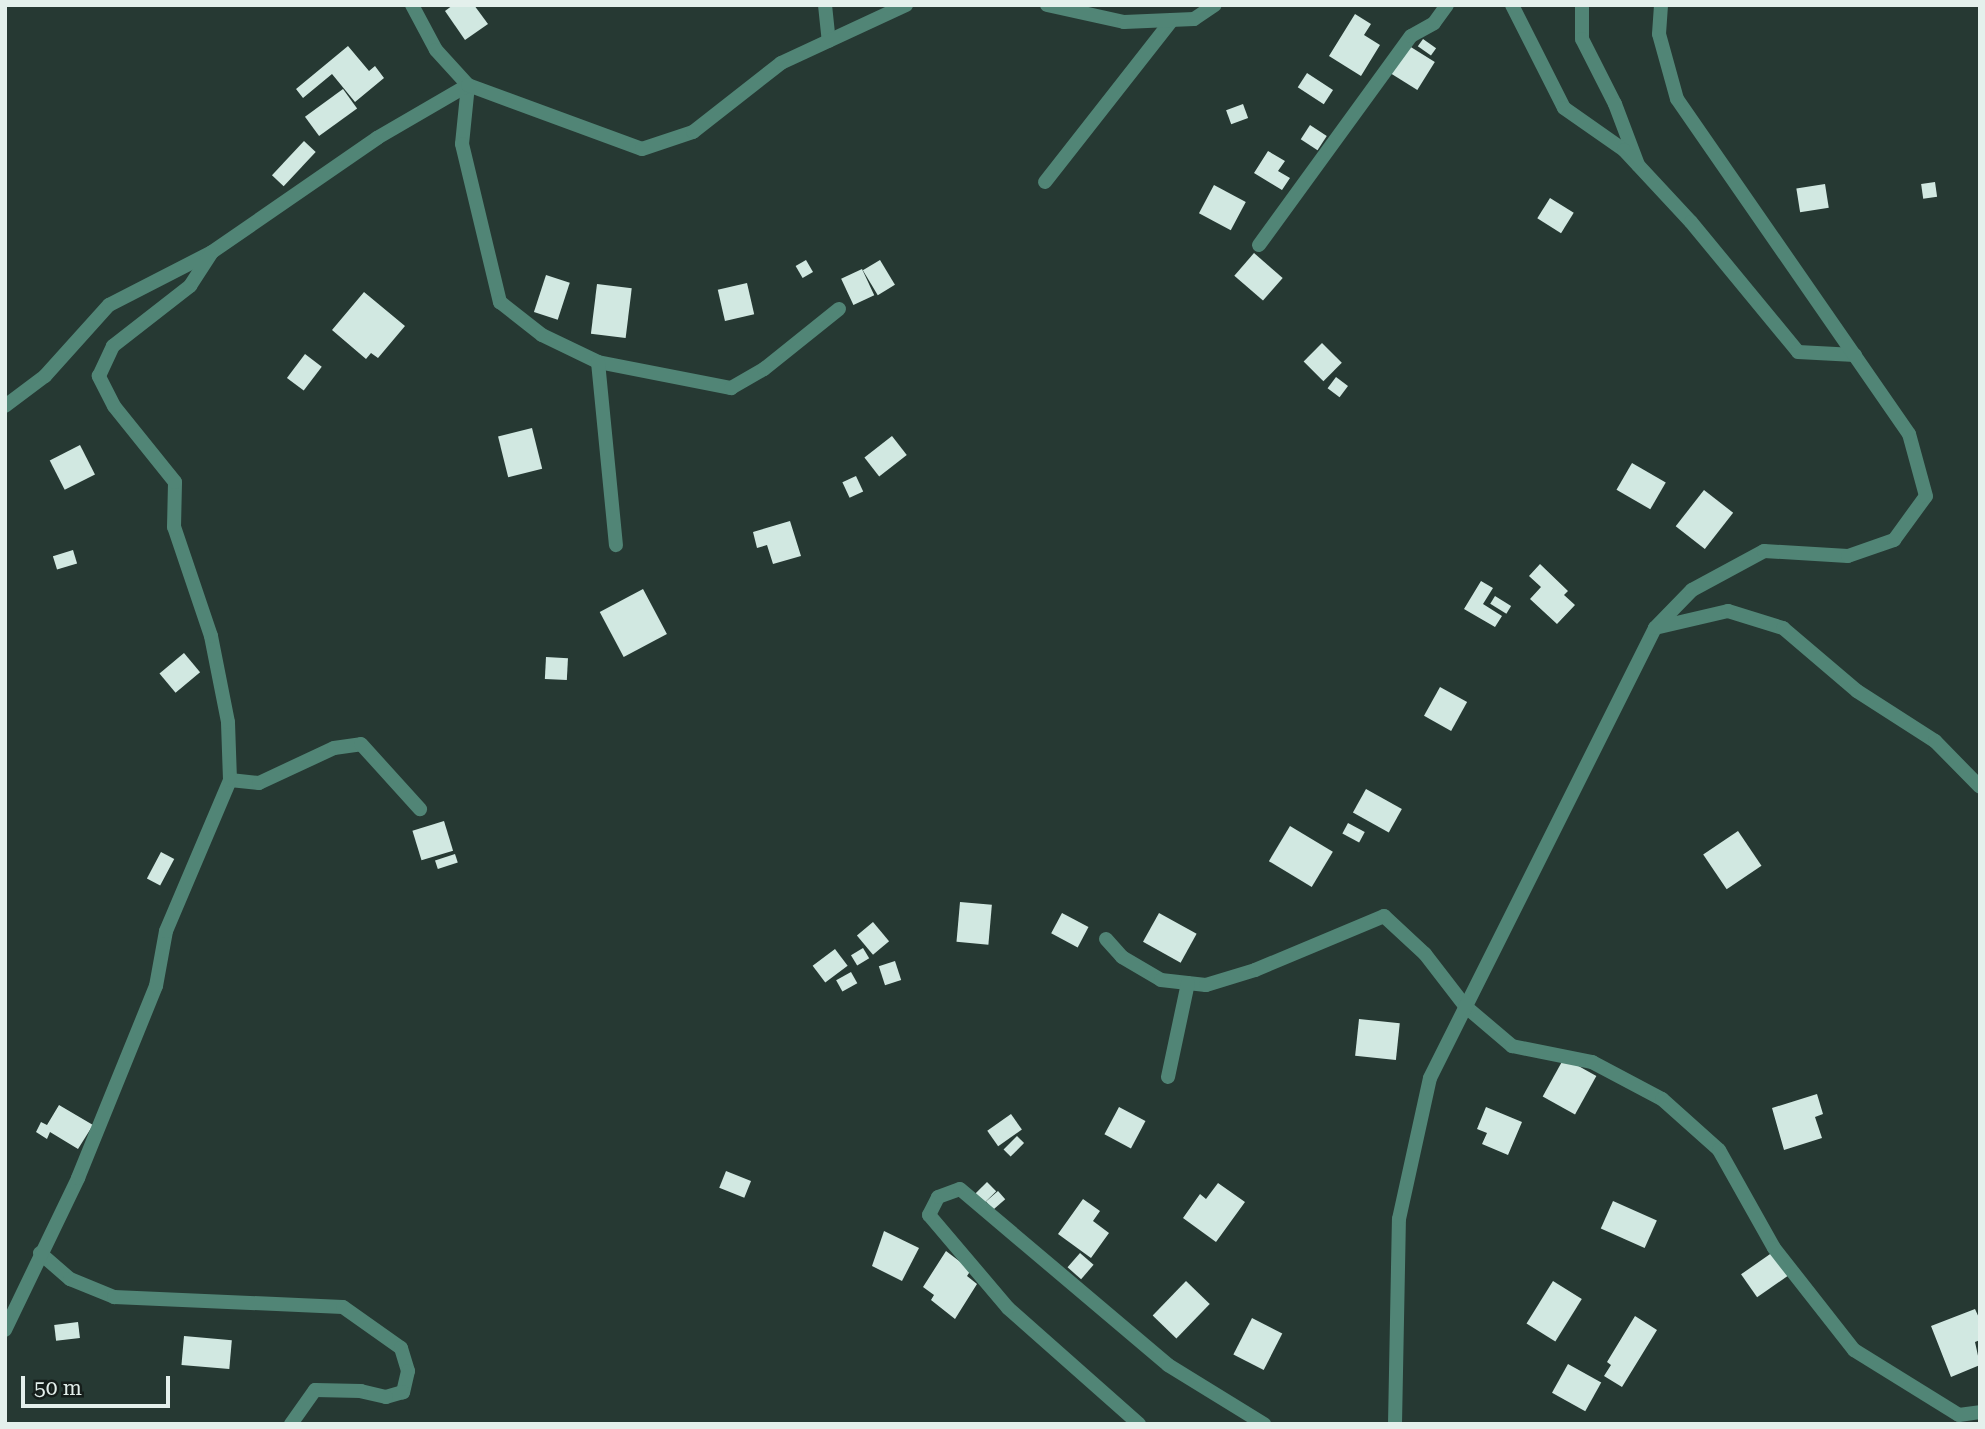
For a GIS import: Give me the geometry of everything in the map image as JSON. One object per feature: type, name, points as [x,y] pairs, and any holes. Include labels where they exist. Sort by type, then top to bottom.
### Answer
[{"type":"street","points":[[412,5],[436,50],[468,85],[642,149],[693,132],[781,63],[906,5]]},
{"type":"street","points":[[825,5],[829,41]]},
{"type":"street","points":[[1047,5],[1124,22],[1194,19],[1215,5]]},
{"type":"street","points":[[1259,245],[1411,36],[1434,23],[1447,5]]},
{"type":"street","points":[[1512,5],[1564,108],[1638,166],[1798,352],[1855,355]]},
{"type":"street","points":[[1582,5],[1582,39],[1615,104],[1638,166]]},
{"type":"street","points":[[1395,1424],[1399,1219],[1430,1078],[1655,628],[1692,590],[1763,551],[1848,556],[1894,540],[1926,496],[1909,435],[1677,99],[1659,34],[1661,5]]},
{"type":"street","points":[[1045,182],[1172,20]]},
{"type":"street","points":[[5,406],[45,376],[109,305],[212,252],[377,138],[468,85]]},
{"type":"street","points":[[468,85],[461,144],[500,302],[542,335],[598,362],[731,388],[764,369],[839,309]]},
{"type":"street","points":[[5,1330],[78,1178],[151,999],[166,931],[230,780],[228,722],[211,636],[174,527],[176,482],[114,406],[99,376],[113,346],[190,286],[212,252]]},
{"type":"street","points":[[598,362],[616,545]]},
{"type":"street","points":[[1655,628],[1728,611],[1783,628],[1857,691],[1935,741],[1980,787]]},
{"type":"street","points":[[230,780],[259,783],[334,748],[361,744],[420,809]]},
{"type":"street","points":[[1106,939],[1122,957],[1161,980],[1206,985],[1255,970],[1384,916],[1425,954],[1465,1006],[1512,1046],[1592,1062],[1662,1099],[1719,1150],[1774,1248],[1854,1350],[1961,1419],[1980,1412]]},
{"type":"street","points":[[1167,1077],[1188,983]]},
{"type":"street","points":[[1139,1424],[1008,1308],[929,1215],[938,1197],[960,1189],[1168,1365],[1264,1424]]},
{"type":"street","points":[[40,1253],[70,1279],[114,1297],[343,1307],[401,1348],[408,1371],[403,1392],[386,1397],[361,1391],[315,1390],[291,1424]]},
{"type":"building","points":[[453,5],[474,5],[488,24],[465,40],[445,11]]},
{"type":"building","points":[[1355,14],[1371,24],[1364,35],[1380,45],[1361,76],[1329,56]]},
{"type":"building","points":[[1423,39],[1436,48],[1431,56],[1418,46]]},
{"type":"building","points":[[1406,44],[1435,62],[1417,90],[1389,72]]},
{"type":"building","points":[[348,46],[369,71],[375,66],[384,78],[355,102],[332,74],[303,98],[296,89]]},
{"type":"building","points":[[1307,73],[1333,90],[1324,104],[1298,87]]},
{"type":"building","points":[[343,89],[357,108],[319,136],[305,117]]},
{"type":"building","points":[[1243,104],[1248,118],[1231,124],[1226,110]]},
{"type":"building","points":[[1310,125],[1327,136],[1318,150],[1301,139]]},
{"type":"building","points":[[304,141],[316,152],[284,186],[272,175]]},
{"type":"building","points":[[1268,151],[1285,161],[1278,171],[1290,178],[1282,190],[1254,173]]},
{"type":"building","points":[[1935,182],[1937,197],[1923,199],[1921,184]]},
{"type":"building","points":[[1825,184],[1829,208],[1800,212],[1796,189]]},
{"type":"building","points":[[1214,185],[1246,202],[1231,230],[1199,213]]},
{"type":"building","points":[[1550,198],[1574,213],[1561,233],[1537,218]]},
{"type":"building","points":[[1254,253],[1283,278],[1263,301],[1234,276]]},
{"type":"building","points":[[806,260],[813,272],[803,278],[796,266]]},
{"type":"building","points":[[880,260],[895,285],[878,295],[863,270]]},
{"type":"building","points":[[862,269],[874,295],[853,305],[841,279]]},
{"type":"building","points":[[546,275],[570,283],[558,320],[534,312]]},
{"type":"building","points":[[747,283],[754,314],[725,321],[718,290]]},
{"type":"building","points":[[597,284],[632,288],[626,338],[591,334]]},
{"type":"building","points":[[364,292],[405,326],[378,358],[371,353],[366,359],[332,330]]},
{"type":"building","points":[[1322,343],[1342,363],[1323,381],[1304,361]]},
{"type":"building","points":[[305,354],[322,367],[304,391],[287,378]]},
{"type":"building","points":[[1336,377],[1348,386],[1340,397],[1328,388]]},
{"type":"building","points":[[532,428],[542,469],[508,477],[498,436]]},
{"type":"building","points":[[892,436],[907,455],[879,476],[864,458]]},
{"type":"building","points":[[80,445],[95,474],[65,490],[50,460]]},
{"type":"building","points":[[1632,463],[1666,482],[1650,509],[1616,490]]},
{"type":"building","points":[[856,476],[863,491],[850,498],[842,482]]},
{"type":"building","points":[[1704,490],[1733,513],[1705,549],[1676,526]]},
{"type":"building","points":[[790,521],[801,556],[773,564],[767,545],[757,548],[753,532]]},
{"type":"building","points":[[73,550],[77,563],[57,570],[53,556]]},
{"type":"building","points":[[1540,564],[1568,591],[1564,595],[1575,605],[1557,624],[1530,599],[1541,587],[1529,576]]},
{"type":"building","points":[[1481,581],[1493,588],[1483,604],[1502,616],[1495,627],[1464,609]]},
{"type":"building","points":[[643,589],[667,634],[624,657],[600,612]]},
{"type":"building","points":[[1495,596],[1511,606],[1506,614],[1490,604]]},
{"type":"building","points":[[184,653],[200,672],[176,693],[159,674]]},
{"type":"building","points":[[546,657],[568,658],[567,680],[545,679]]},
{"type":"building","points":[[1440,687],[1467,702],[1451,731],[1424,716]]},
{"type":"building","points":[[1366,789],[1402,809],[1389,832],[1353,813]]},
{"type":"building","points":[[444,821],[453,851],[422,860],[412,831]]},
{"type":"building","points":[[1348,823],[1365,832],[1359,843],[1342,834]]},
{"type":"building","points":[[1290,826],[1333,852],[1312,887],[1269,861]]},
{"type":"building","points":[[1738,831],[1761,866],[1727,889],[1703,854]]},
{"type":"building","points":[[161,852],[174,859],[160,886],[147,878]]},
{"type":"building","points":[[455,854],[458,863],[438,869],[435,860]]},
{"type":"building","points":[[960,902],[992,905],[988,945],[957,942]]},
{"type":"building","points":[[1062,913],[1088,927],[1078,947],[1051,933]]},
{"type":"building","points":[[1159,913],[1197,934],[1181,963],[1143,942]]},
{"type":"building","points":[[873,922],[889,941],[873,955],[857,935]]},
{"type":"building","points":[[863,948],[869,958],[857,965],[851,955]]},
{"type":"building","points":[[835,949],[848,966],[825,983],[813,966]]},
{"type":"building","points":[[895,961],[901,980],[885,985],[879,966]]},
{"type":"building","points":[[851,972],[857,983],[842,992],[836,980]]},
{"type":"building","points":[[1359,1019],[1400,1023],[1396,1060],[1355,1056]]},
{"type":"building","points":[[1564,1058],[1596,1076],[1575,1114],[1543,1096]]},
{"type":"building","points":[[1817,1094],[1823,1114],[1815,1117],[1822,1138],[1784,1150],[1772,1108]]},
{"type":"building","points":[[59,1105],[93,1125],[78,1149],[50,1132],[47,1139],[36,1132],[41,1122],[47,1125]]},
{"type":"building","points":[[1119,1107],[1145,1121],[1131,1148],[1104,1134]]},
{"type":"building","points":[[1486,1107],[1522,1122],[1508,1155],[1482,1144],[1487,1133],[1477,1129]]},
{"type":"building","points":[[1011,1114],[1022,1130],[998,1146],[987,1131]]},
{"type":"building","points":[[1017,1136],[1024,1143],[1011,1157],[1004,1149]]},
{"type":"building","points":[[726,1171],[751,1181],[744,1198],[719,1188]]},
{"type":"building","points":[[987,1182],[996,1191],[985,1203],[976,1193]]},
{"type":"building","points":[[1218,1183],[1245,1202],[1216,1242],[1183,1218],[1200,1194],[1206,1199]]},
{"type":"building","points":[[998,1191],[1005,1199],[993,1210],[986,1201]]},
{"type":"building","points":[[1083,1199],[1100,1211],[1093,1221],[1109,1233],[1091,1258],[1058,1234]]},
{"type":"building","points":[[1613,1201],[1657,1221],[1645,1248],[1601,1228]]},
{"type":"building","points":[[884,1231],[919,1248],[902,1281],[872,1266]]},
{"type":"building","points":[[946,1251],[971,1270],[967,1276],[977,1284],[955,1319],[931,1300],[934,1295],[923,1287]]},
{"type":"building","points":[[1773,1252],[1789,1275],[1757,1297],[1741,1274]]},
{"type":"building","points":[[1080,1253],[1094,1265],[1081,1279],[1068,1267]]},
{"type":"building","points":[[1186,1281],[1210,1304],[1176,1338],[1153,1316]]},
{"type":"building","points":[[1553,1281],[1582,1299],[1555,1341],[1527,1323]]},
{"type":"building","points":[[1975,1309],[1980,1320],[1980,1340],[1975,1342],[1980,1365],[1951,1377],[1931,1326]]},
{"type":"building","points":[[1635,1316],[1657,1330],[1622,1387],[1604,1376],[1611,1365],[1607,1362]]},
{"type":"building","points":[[1252,1318],[1282,1333],[1264,1370],[1233,1355]]},
{"type":"building","points":[[78,1322],[80,1338],[56,1341],[54,1325]]},
{"type":"building","points":[[184,1336],[232,1340],[229,1369],[181,1365]]},
{"type":"building","points":[[1568,1364],[1601,1382],[1585,1411],[1552,1393]]}]
